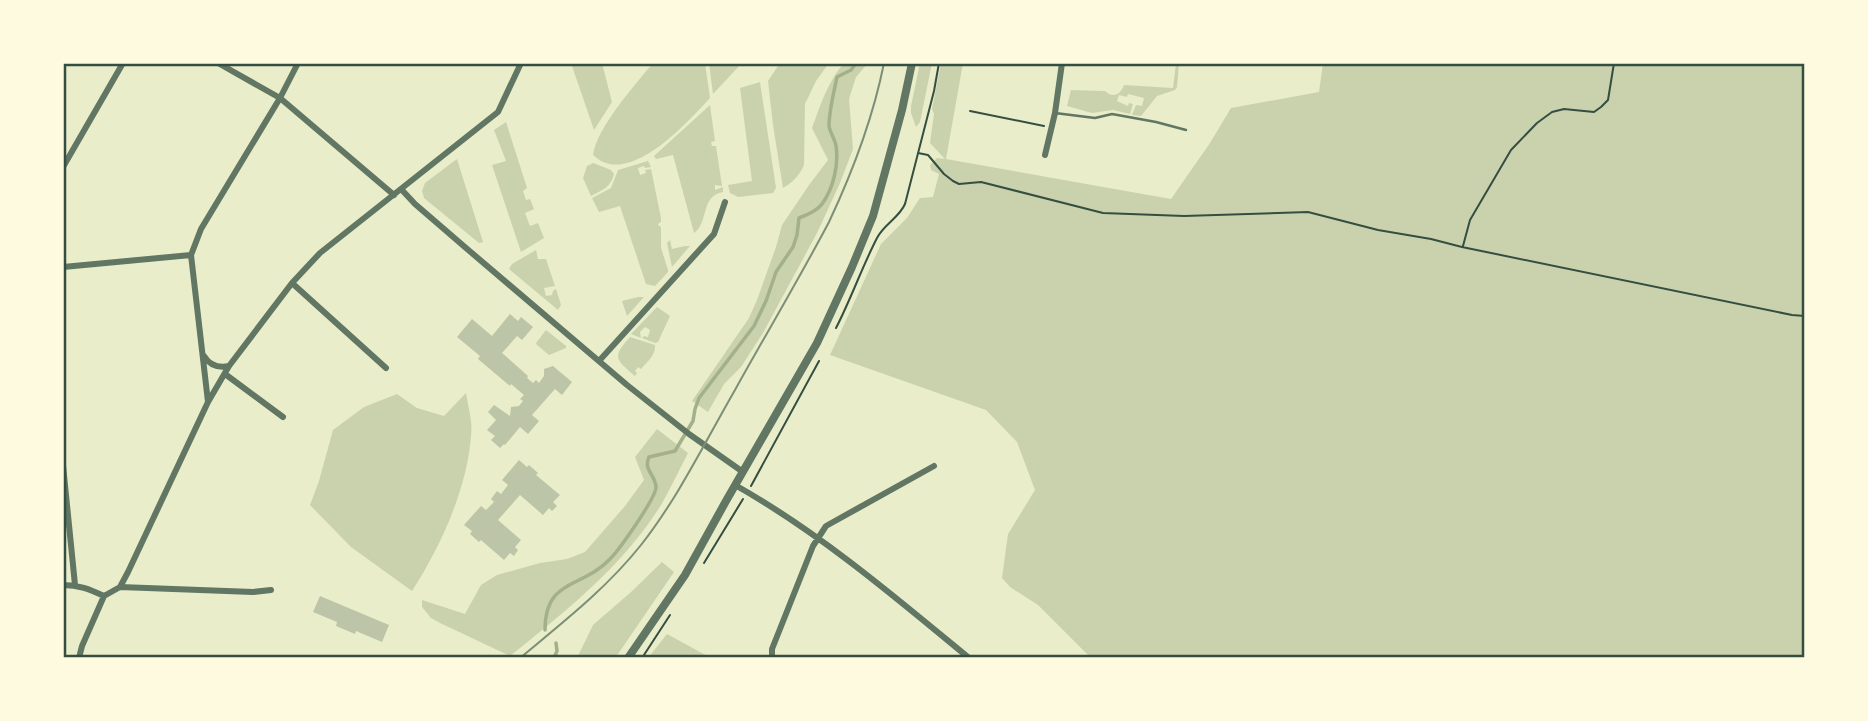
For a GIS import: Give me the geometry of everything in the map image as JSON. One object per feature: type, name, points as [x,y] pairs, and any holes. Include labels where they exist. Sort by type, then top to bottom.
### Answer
[{"type":"street","points":[[63,167],[123,63]]},
{"type":"street","points":[[218,63],[280,98],[394,195]]},
{"type":"street","points":[[208,402],[191,255],[201,229],[280,98],[298,63]]},
{"type":"street","points":[[120,587],[208,402],[229,366],[292,283],[320,253],[498,112],[521,63]]},
{"type":"street","points":[[628,658],[685,575],[817,343],[880,196],[912,63]]},
{"type":"street","points":[[1045,155],[1055,113],[1062,63]]},
{"type":"street","points":[[401,189],[415,204],[599,361],[670,419],[743,472]]},
{"type":"street","points":[[599,361],[714,234],[725,202]]},
{"type":"street","points":[[63,267],[191,255]]},
{"type":"street","points":[[292,283],[386,368]]},
{"type":"street","points":[[202,353],[207,362],[214,366],[229,366]]},
{"type":"street","points":[[225,374],[283,417]]},
{"type":"street","points":[[63,464],[75,585]]},
{"type":"street","points":[[772,658],[772,649],[819,537],[830,523],[934,466]]},
{"type":"street","points":[[735,485],[819,537],[969,658]]},
{"type":"street","points":[[63,585],[87,588],[103,596]]},
{"type":"street","points":[[79,658],[103,596],[120,587],[253,592],[271,590]]},
{"type":"lane","points":[[1055,113],[1095,118],[1112,114],[1186,130]]},
{"type":"path","points":[[834,332],[878,236],[899,215],[905,204],[939,63]]},
{"type":"path","points":[[1462,247],[1470,220],[1511,150],[1537,123],[1552,112],[1564,109],[1594,112],[1601,107],[1608,100],[1614,63]]},
{"type":"path","points":[[970,111],[1052,128]]},
{"type":"path","points":[[918,153],[928,155],[944,174],[959,184],[992,184],[1103,213],[1184,216],[1308,212],[1378,230],[1805,316]]},
{"type":"path","points":[[760,471],[822,354]]},
{"type":"path","points":[[738,508],[742,501]]},
{"type":"green space","points":[[571,63],[602,63],[612,102],[594,130]]},
{"type":"green space","points":[[653,63],[705,63],[710,98],[656,149],[623,164],[607,163],[593,155],[596,144],[618,107]]},
{"type":"green space","points":[[709,63],[742,63],[713,94]]},
{"type":"green space","points":[[780,63],[829,63],[816,81],[805,104],[804,165],[795,178],[783,188],[768,81]]},
{"type":"green space","points":[[844,63],[868,63],[856,77],[849,99],[853,149],[840,183],[817,233],[763,333],[741,367],[724,384],[708,412],[692,401],[749,318],[782,225],[828,160],[812,128],[829,86]]},
{"type":"green space","points":[[920,63],[932,63],[920,122],[916,127],[911,106]]},
{"type":"green space","points":[[941,63],[963,63],[946,159],[1171,199],[1231,108],[1319,92],[1323,63],[1805,63],[1805,658],[1091,658],[1038,605],[1010,587],[1002,578],[1008,534],[1035,490],[1017,442],[986,410],[830,355],[881,244],[907,218],[920,198],[933,197],[939,174],[931,170],[930,165],[937,158],[945,159],[930,143],[934,114],[932,109]]},
{"type":"green space","points":[[1168,63],[1179,63],[1177,87],[1157,96],[1141,116],[1132,115],[1136,105],[1142,106],[1144,98],[1128,94],[1127,97],[1119,95],[1117,101],[1128,106],[1129,103],[1133,104],[1130,114],[1113,110],[1092,113],[1067,106],[1071,90],[1105,91],[1114,95],[1121,91],[1124,85],[1173,88],[1176,64]]},
{"type":"green space","points":[[760,82],[776,188],[773,193],[738,197],[730,193],[728,185],[752,181],[740,88]]},
{"type":"green space","points":[[710,105],[715,141],[711,142],[712,146],[716,146],[722,186],[715,185],[715,190],[723,187],[723,192],[711,199],[699,229],[694,233],[673,155],[656,159],[654,156]]},
{"type":"green space","points":[[506,122],[527,188],[523,191],[526,200],[530,199],[534,209],[525,213],[530,226],[538,223],[544,238],[521,252],[492,165],[506,161],[494,130]]},
{"type":"green space","points":[[457,159],[483,242],[479,243],[424,198],[422,191],[425,183]]},
{"type":"green space","points":[[648,161],[651,167],[638,168],[640,175],[651,169],[661,218],[658,225],[661,227],[661,248],[668,270],[655,286],[646,284],[620,206],[599,212],[592,198],[611,188],[618,170]]},
{"type":"green space","points":[[593,163],[611,170],[614,174],[609,185],[591,196],[583,178],[587,166]]},
{"type":"green space","points":[[670,240],[672,249],[690,246],[672,267],[667,243]]},
{"type":"green space","points":[[536,250],[538,259],[546,259],[555,286],[544,288],[546,296],[552,295],[556,289],[561,305],[558,310],[509,269],[512,264]]},
{"type":"green space","points":[[644,297],[627,316],[622,301]]},
{"type":"green space","points":[[657,307],[670,316],[658,342],[642,338],[648,337],[650,330],[645,327],[640,332],[641,338],[631,334]]},
{"type":"green space","points":[[546,330],[566,348],[549,355],[537,345]]},
{"type":"green space","points":[[630,337],[655,345],[653,355],[641,369],[638,367],[635,376],[618,358],[620,349]]},
{"type":"green space","points":[[466,393],[471,431],[464,476],[442,536],[412,591],[351,547],[310,505],[333,430],[364,407],[397,394],[417,408],[444,416]]},
{"type":"green space","points":[[657,429],[688,453],[661,505],[629,548],[592,587],[510,656],[431,618],[422,607],[422,600],[465,614],[481,585],[497,575],[540,563],[567,559],[585,552],[644,480],[635,457]]},
{"type":"green space","points":[[662,562],[674,572],[616,657],[577,658],[593,625]]},
{"type":"green space","points":[[667,634],[711,658],[648,658]]},
{"type":"building","points":[[510,314],[518,321],[521,317],[533,327],[522,340],[517,336],[502,353],[533,383],[536,380],[539,383],[544,376],[544,369],[553,366],[572,382],[562,395],[555,389],[532,415],[539,421],[528,434],[520,427],[500,448],[491,440],[495,436],[487,430],[496,420],[488,412],[494,405],[510,416],[511,407],[519,406],[524,395],[478,359],[480,356],[457,337],[472,319],[492,336]]},
{"type":"building","points":[[519,460],[527,467],[529,465],[538,473],[536,475],[560,495],[553,502],[557,506],[552,511],[549,508],[543,515],[520,495],[498,520],[521,540],[515,547],[518,550],[514,556],[510,553],[504,560],[481,540],[479,542],[464,525],[481,506],[486,510],[494,502],[491,499],[497,491],[501,494],[508,485],[502,480]]},
{"type":"building","points":[[320,596],[389,625],[382,642],[336,626],[337,622],[313,612]]},
{"type":"waterway","points":[[545,630],[551,601],[567,586],[599,569],[621,546],[636,524],[656,487],[647,465],[649,457],[675,451],[693,421],[699,398],[754,326],[776,272],[793,247],[799,218],[817,209],[826,198],[837,161],[829,126],[837,77],[851,70],[856,63]]},
{"type":"waterway","points":[[554,658],[556,643]]},
{"type":"tram line","points":[[520,658],[613,576],[641,545],[679,489],[829,222],[861,144],[884,63]]}]
